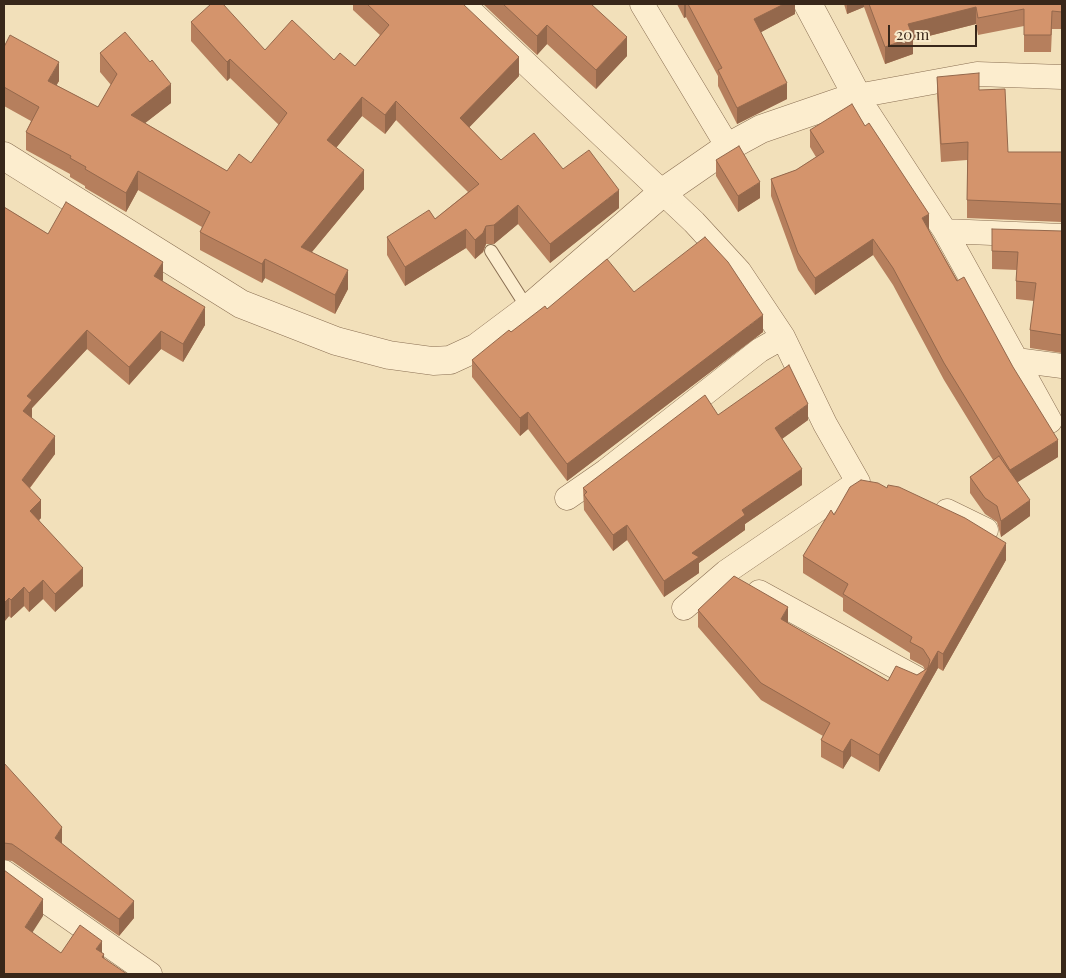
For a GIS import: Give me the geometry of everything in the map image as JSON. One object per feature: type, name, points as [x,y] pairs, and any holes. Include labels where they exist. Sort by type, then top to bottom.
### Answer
[{"type":"street","points":[[463,4],[694,222],[739,271],[783,337],[825,424],[869,484],[726,572],[684,608]]},
{"type":"street","points":[[642,4],[728,147]]},
{"type":"street","points":[[808,4],[857,96],[945,231],[1050,421]]},
{"type":"street","points":[[4,156],[241,304],[336,341],[389,355],[433,361],[450,360],[476,348],[528,309],[662,192],[728,147],[761,129],[857,96],[977,74],[1062,77]]},
{"type":"street","points":[[945,231],[1062,236]]},
{"type":"street","points":[[567,498],[606,471],[760,350],[783,337]]},
{"type":"street","points":[[1016,360],[1062,366]]},
{"type":"street","points":[[926,502],[986,530]]},
{"type":"street","points":[[726,572],[771,600],[916,678]]},
{"type":"street","points":[[4,872],[150,974]]},
{"type":"lane","points":[[491,251],[528,309]]},
{"type":"building","points":[[211,4],[223,4],[265,50],[292,20],[334,60],[340,53],[355,66],[389,25],[367,4],[463,4],[519,57],[460,118],[501,160],[534,133],[563,169],[589,150],[619,190],[550,244],[518,205],[494,225],[486,226],[483,233],[475,240],[466,229],[405,267],[387,237],[429,210],[435,219],[479,184],[396,101],[385,115],[362,97],[327,140],[364,170],[301,247],[348,270],[335,295],[265,259],[262,264],[200,232],[210,212],[138,171],[126,193],[85,169],[86,167],[70,158],[71,156],[26,132],[39,107],[4,87],[4,47],[10,35],[59,62],[48,81],[98,107],[117,74],[100,53],[125,32],[150,62],[152,60],[171,84],[131,115],[227,171],[239,154],[251,163],[287,113],[230,59],[227,62],[191,22]]},
{"type":"building","points":[[503,4],[591,4],[627,37],[596,70],[547,25],[537,36]]},
{"type":"building","points":[[688,4],[784,4],[754,19],[787,83],[737,108],[718,70],[722,68]]},
{"type":"building","points":[[869,4],[1062,4],[1062,12],[1052,11],[1051,35],[1024,35],[1024,9],[978,18],[976,7],[908,24],[913,37],[885,47]]},
{"type":"building","points":[[979,73],[979,90],[1005,89],[1008,152],[1062,152],[1062,204],[967,200],[968,142],[941,144],[937,77]]},
{"type":"building","points":[[852,104],[865,126],[869,123],[929,214],[922,218],[957,281],[964,277],[1013,367],[1058,440],[1010,470],[944,363],[893,268],[873,239],[815,278],[798,253],[771,179],[796,170],[824,152],[810,130]]},
{"type":"building","points":[[739,146],[760,182],[738,196],[716,160]]},
{"type":"building","points":[[66,202],[163,262],[154,276],[205,307],[183,344],[161,331],[129,367],[87,330],[27,396],[32,400],[23,411],[55,436],[22,480],[41,500],[30,511],[83,568],[55,594],[43,580],[29,593],[24,587],[11,600],[9,598],[4,603],[4,207],[48,234]]},
{"type":"building","points":[[992,229],[1062,231],[1062,335],[1030,330],[1036,283],[1016,281],[1018,252],[992,251]]},
{"type":"building","points":[[705,237],[728,262],[763,315],[567,464],[528,412],[520,418],[472,360],[509,330],[511,332],[545,306],[547,309],[607,259],[634,292]]},
{"type":"building","points":[[789,365],[808,404],[775,428],[802,469],[742,510],[745,515],[692,553],[699,557],[664,581],[627,525],[613,535],[584,495],[587,492],[583,488],[705,395],[718,415]]},
{"type":"building","points":[[999,456],[1030,500],[1001,521],[997,506],[985,498],[970,477]]},
{"type":"building","points":[[861,480],[878,483],[887,488],[888,485],[899,487],[965,518],[1006,543],[943,654],[938,651],[879,755],[851,739],[843,752],[821,740],[830,723],[761,683],[698,610],[734,576],[788,607],[781,619],[888,681],[896,666],[917,675],[928,668],[930,660],[923,649],[910,642],[912,637],[843,594],[848,584],[803,556],[831,510],[834,515],[850,487]]},
{"type":"building","points":[[4,763],[62,827],[55,838],[134,901],[119,919],[12,844],[4,843]]},
{"type":"building","points":[[4,870],[43,899],[25,927],[61,953],[80,925],[102,941],[96,949],[104,954],[102,957],[127,974],[4,974]]}]
